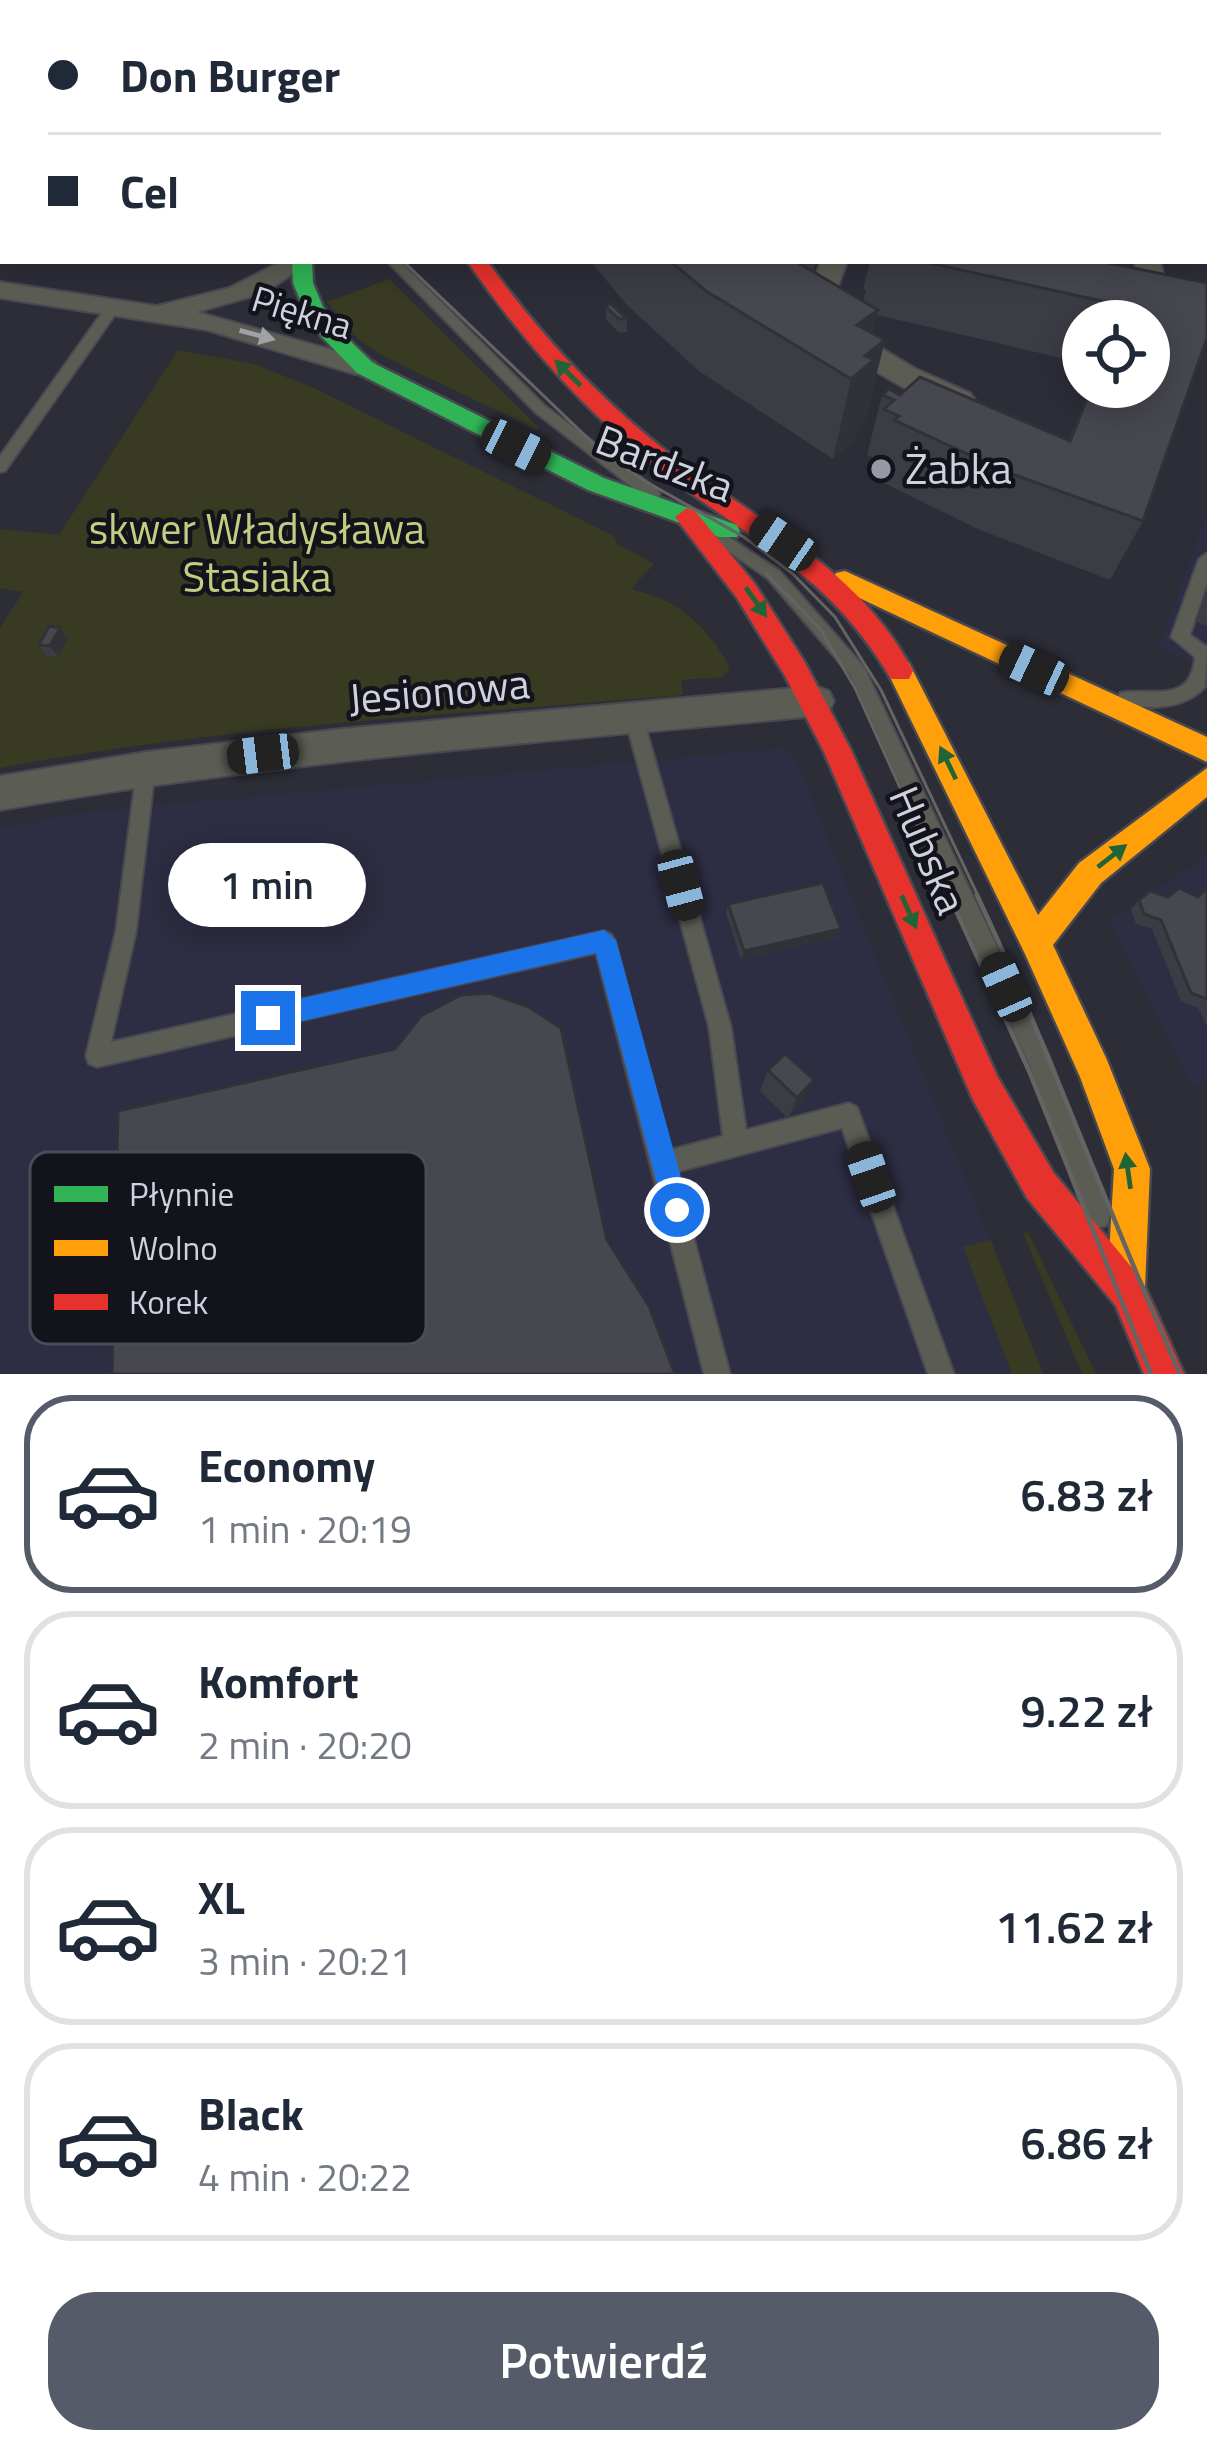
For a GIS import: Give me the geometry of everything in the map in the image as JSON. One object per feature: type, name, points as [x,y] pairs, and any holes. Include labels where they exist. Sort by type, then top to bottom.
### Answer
[{"type":"street","name":"Piękna","points":[[148,310],[247,291],[276,280],[296,264]]},
{"type":"street","name":"Bardzka","points":[[301,264],[308,298],[328,331],[365,368],[596,484],[682,512],[826,572]]},
{"type":"street","name":"Bardzka","points":[[479,264],[512,314],[609,413],[684,477],[826,572]]},
{"type":"street","points":[[832,264],[805,313],[904,374],[980,408]]},
{"type":"street","points":[[1148,264],[1154,300]]},
{"type":"street","name":"Piękna","points":[[0,290],[148,310],[275,340],[365,368]]},
{"type":"street","name":"Hubska","points":[[682,512],[755,599],[816,701],[954,1013],[1031,1172],[1126,1288],[1164,1374]]},
{"type":"street","name":"Hubska","points":[[826,572],[864,611],[895,657],[1095,1072],[1132,1169],[1126,1288]]},
{"type":"street","points":[[826,572],[1207,751]]},
{"type":"street","name":"Jesionowa","points":[[0,793],[146,768],[816,701]]},
{"type":"street","points":[[1036,943],[1052,913],[1087,876],[1207,780]]},
{"type":"lane","points":[[396,264],[540,409],[584,446],[773,574],[858,672],[1040,1063],[1126,1288]]},
{"type":"lane","points":[[0,467],[114,306]]},
{"type":"lane","points":[[1180,637],[1207,559]]},
{"type":"lane","points":[[1180,637],[1207,640]]},
{"type":"lane","points":[[1093,697],[1162,700],[1198,688],[1204,679],[1204,655],[1180,637]]},
{"type":"lane","points":[[634,718],[720,1027],[736,1143]]},
{"type":"lane","points":[[146,768],[126,931],[97,1055],[604,940],[666,1163],[717,1374]]},
{"type":"lane","points":[[666,1163],[849,1115],[941,1374]]},
{"type":"shaded area","points":[[1207,513],[1207,668],[1159,648]]},
{"type":"shaded area","points":[[783,748],[793,755],[802,773],[1044,1374],[0,1374],[0,829],[78,813]]},
{"type":"shaded area","points":[[1207,856],[1207,1082],[1191,1085],[1109,921]]},
{"type":"green space","points":[[389,279],[538,430],[383,356],[358,339],[327,302]]},
{"type":"green space","name":"skwer Władysława Stasiaka","points":[[178,350],[254,364],[314,388],[614,536],[616,543],[654,564],[631,589],[664,600],[690,616],[730,667],[723,677],[681,680],[683,695],[255,731],[0,768],[0,628],[23,592],[0,588],[0,529],[59,535]]},
{"type":"green space","points":[[1028,1232],[1096,1374],[1082,1374],[1023,1233]]},
{"type":"green space","points":[[991,1240],[1043,1374],[1012,1374],[963,1247]]},
{"type":"building","points":[[674,264],[800,264],[878,310],[857,325],[885,340],[865,356],[874,360],[851,379],[706,291]]},
{"type":"building","points":[[934,264],[1114,264],[1207,283],[1207,338],[1143,521],[1004,471],[894,420],[899,416],[884,409],[894,400],[882,395],[889,389],[900,395],[920,377],[1070,441],[1083,408],[1170,408],[1170,300],[1097,300]]},
{"type":"building","points":[[610,303],[627,319],[619,319],[606,307]]},
{"type":"building","points":[[49,626],[60,628],[50,646],[39,645]]},
{"type":"building","points":[[823,883],[841,929],[744,951],[728,904]]},
{"type":"building","points":[[1179,888],[1198,897],[1207,888],[1207,999],[1191,993],[1161,920],[1144,914],[1139,900],[1150,891],[1168,897]]},
{"type":"building","points":[[489,993],[529,1007],[561,1028],[607,1240],[649,1306],[675,1374],[112,1374],[113,1344],[426,1344],[426,1152],[117,1152],[118,1111],[395,1049],[421,1016],[461,995]]},
{"type":"building","points":[[785,1054],[814,1080],[797,1098],[768,1070]]},
{"type":"tram line","points":[[406,264],[598,448],[643,480],[744,537],[793,574],[835,617],[881,690],[979,898]]},
{"type":"tram line","points":[[766,573],[820,629],[855,688],[950,898]]},
{"type":"tram line","points":[[949,895],[1029,1071],[1151,1374]]},
{"type":"tram line","points":[[977,895],[1180,1374]]},
{"type":"traffic: fast","points":[[302,264],[303,283],[313,307],[328,331],[365,368],[596,484],[728,531]]},
{"type":"traffic: slow","points":[[845,580],[1207,750]]},
{"type":"traffic: slow","points":[[900,671],[1036,943],[1095,1072],[1132,1169],[1126,1288]]},
{"type":"traffic: slow","points":[[1036,943],[1090,873],[1207,780]]},
{"type":"traffic: jam","points":[[479,264],[522,321],[599,405],[686,478],[832,583],[880,637],[900,671]]},
{"type":"traffic: jam","points":[[687,517],[746,591],[795,669],[837,750],[985,1088],[1040,1185],[1129,1293],[1164,1374]]},
{"type":"place","name":"Żabka","points":[[881,469]]},
{"type":"route","points":[[268,1018],[604,940],[677,1210]]}]
